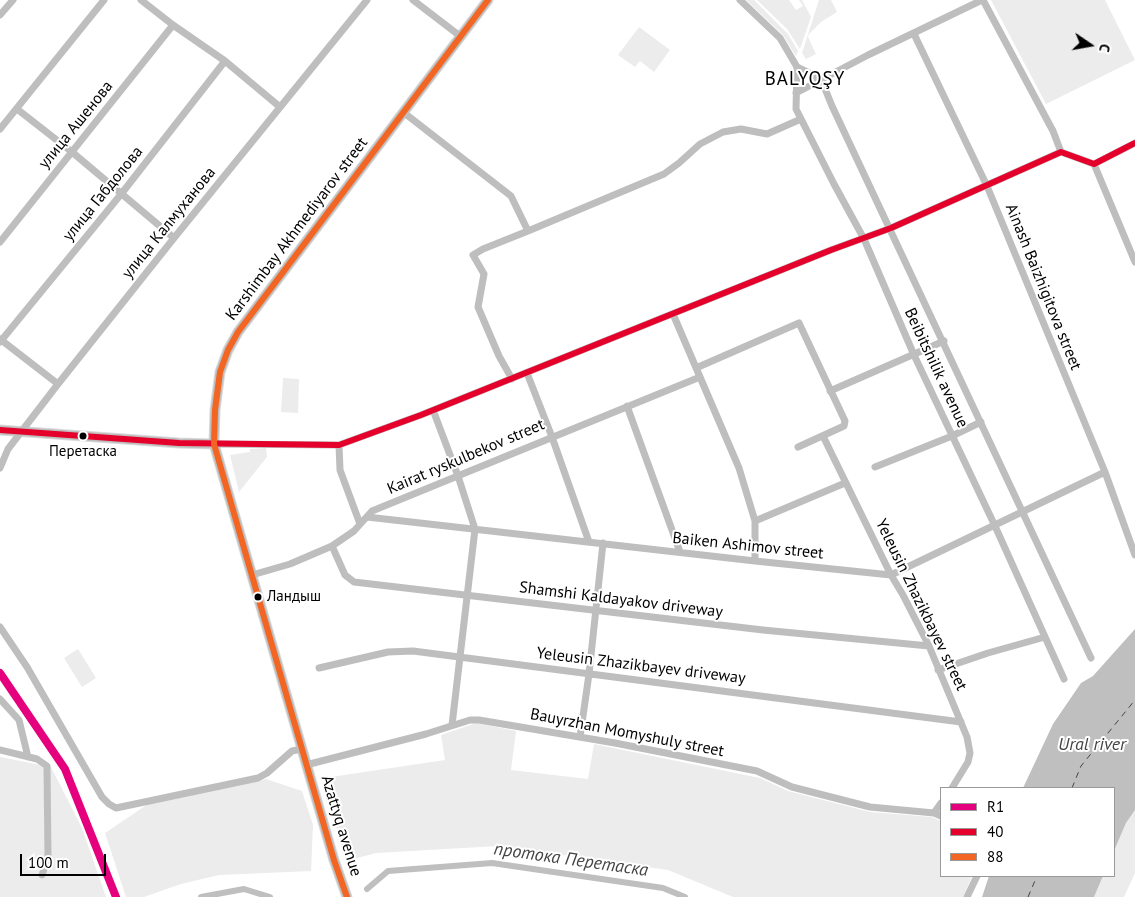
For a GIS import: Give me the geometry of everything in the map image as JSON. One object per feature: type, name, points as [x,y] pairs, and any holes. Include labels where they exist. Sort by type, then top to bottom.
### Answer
[{"type":"main road","name":"Karshimbay Akhmediyarov street","points":[[306,765],[214,444],[214,410],[220,372],[228,350],[238,332],[488,0]]},
{"type":"main road","points":[[0,430],[214,444]]},
{"type":"main road","name":"Azattyq avenue","points":[[306,765],[347,897]]},
{"type":"street","points":[[0,15],[12,0]]},
{"type":"street","points":[[0,129],[104,0]]},
{"type":"street","points":[[141,0],[225,61],[280,107]]},
{"type":"street","name":"улица Калмуханова","points":[[0,468],[8,449],[58,384],[367,0]]},
{"type":"street","points":[[413,0],[460,36]]},
{"type":"street","points":[[740,0],[780,38],[797,67],[822,79]]},
{"type":"street","points":[[796,93],[868,55],[983,0],[1053,131],[1061,152]]},
{"type":"street","name":"улица Ашенова","points":[[0,242],[173,25]]},
{"type":"street","name":"Ainash Baizhigitova street","points":[[914,34],[987,186],[1105,472],[1135,555]]},
{"type":"street","name":"улица Габдолова","points":[[1,340],[122,193],[225,61]]},
{"type":"street","name":"Beibitshilik avenue","points":[[797,67],[796,109],[864,239],[914,355],[995,526],[1064,679]]},
{"type":"street","name":"Beibitshilik avenue","points":[[822,79],[832,106],[891,228],[1091,658]]},
{"type":"street","points":[[17,109],[122,193],[174,238]]},
{"type":"street","points":[[403,112],[511,196],[528,231]]},
{"type":"street","points":[[512,379],[499,356],[478,307],[484,274],[473,255],[664,174],[700,144],[723,132],[741,129],[768,134],[802,119]]},
{"type":"street","points":[[214,444],[339,445],[512,379],[831,250],[864,239],[1061,152],[1094,164],[1135,143]]},
{"type":"street","points":[[1094,164],[1135,262]]},
{"type":"street","points":[[673,314],[739,468],[756,521],[755,561]]},
{"type":"street","points":[[696,368],[799,323],[845,424],[798,447]]},
{"type":"street","points":[[1,340],[58,384]]},
{"type":"street","points":[[830,390],[944,341]]},
{"type":"street","points":[[527,373],[589,542]]},
{"type":"street","name":"Kairat ryskulbekov street","points":[[252,575],[290,564],[332,546],[354,531],[372,511],[700,377]]},
{"type":"street","points":[[627,406],[680,552]]},
{"type":"street","points":[[433,410],[458,476],[475,529],[452,725]]},
{"type":"street","points":[[875,467],[982,422]]},
{"type":"street","name":"Yeleusin Zhazikbayev street","points":[[823,436],[891,575],[929,646],[967,737],[970,753],[965,770],[953,787]]},
{"type":"street","points":[[339,445],[340,470],[360,524]]},
{"type":"street","points":[[891,575],[1105,472]]},
{"type":"street","points":[[756,521],[845,483]]},
{"type":"street","name":"Baiken Ashimov street","points":[[367,517],[891,575]]},
{"type":"street","points":[[580,737],[589,674],[602,543]]},
{"type":"street","name":"Shamshi Kaldayakov driveway","points":[[332,546],[345,575],[354,582],[763,630],[929,646]]},
{"type":"street","points":[[0,627],[27,667],[102,797],[116,808],[258,778],[267,773],[292,751],[302,748]]},
{"type":"street","points":[[938,670],[988,653],[1045,638]]},
{"type":"street","name":"Yeleusin Zhazikbayev driveway","points":[[319,668],[388,652],[413,651],[961,722]]},
{"type":"street","points":[[0,699],[19,720],[28,757]]},
{"type":"street","name":"Bauyrzhan Momyshuly street","points":[[306,765],[426,734],[470,720],[479,720],[580,737],[757,771],[792,787],[870,806],[938,814]]},
{"type":"street","points":[[0,750],[37,759],[46,766],[48,857],[42,876]]},
{"type":"street","points":[[967,897],[977,877]]},
{"type":"shaded area","points":[[746,0],[754,0],[788,34],[798,51],[796,56],[783,35]]},
{"type":"shaded area","points":[[757,0],[789,0],[796,10],[803,6],[799,0],[802,0],[811,17],[800,49],[787,29]]},
{"type":"shaded area","points":[[819,0],[831,0],[837,12],[821,22],[809,34],[808,37],[816,54],[806,59],[802,53]]},
{"type":"shaded area","points":[[991,0],[1105,0],[1135,60],[1046,104]]},
{"type":"shaded area","points":[[639,27],[670,50],[654,72],[640,61],[635,67],[618,55]]},
{"type":"shaded area","points":[[283,378],[299,379],[298,413],[281,412]]},
{"type":"shaded area","points":[[266,448],[267,457],[239,492],[230,455],[250,452],[250,449]]},
{"type":"shaded area","points":[[78,649],[96,678],[82,687],[64,658]]},
{"type":"shaded area","points":[[476,723],[516,731],[511,770],[588,779],[594,744],[760,778],[788,791],[870,812],[932,817],[940,821],[940,877],[972,877],[963,897],[733,897],[668,870],[498,846],[376,853],[346,861],[335,823],[331,777],[445,760],[441,735]]},
{"type":"shaded area","points":[[0,757],[51,767],[82,828],[106,897],[0,897]]},
{"type":"shaded area","points":[[266,779],[302,791],[313,825],[311,871],[219,875],[181,884],[144,897],[126,897],[105,833],[148,804]]},
{"type":"shaded area","points":[[1135,810],[1135,873],[1124,897],[1094,897],[1103,877],[1115,877],[1115,849],[1126,823]]},
{"type":"water","name":"Ural river","points":[[1135,629],[1135,810],[1126,823],[1115,849],[1115,787],[1023,787],[1053,724],[1081,683],[1093,676]]},
{"type":"water","points":[[989,877],[1103,877],[1094,897],[982,897]]},
{"type":"waterway","name":"протока Перетаска","points":[[367,889],[388,871],[492,863],[663,888],[685,897]]},
{"type":"waterway","name":"протока Перетаска","points":[[201,897],[244,889],[270,897]]},
{"type":"ferry route","points":[[1072,787],[1081,766],[1135,700]]},
{"type":"ferry route","points":[[1028,897],[1037,877]]},
{"type":"transit line","name":"88","points":[[347,897],[334,860],[214,444],[215,410],[220,372],[228,350],[238,332],[488,0]]},
{"type":"transit line","name":"40","points":[[0,430],[179,443],[339,445],[421,415],[831,250],[891,228],[1061,152],[1094,164],[1135,143]]},
{"type":"transit line","name":"R1","points":[[0,673],[65,769],[116,897]]},
{"type":"place","name":"Перетаска","points":[[83,436]]},
{"type":"place","name":"Ландыш","points":[[258,597]]},
{"type":"district","name":"BALYQŞY","points":[[805,80]]}]
